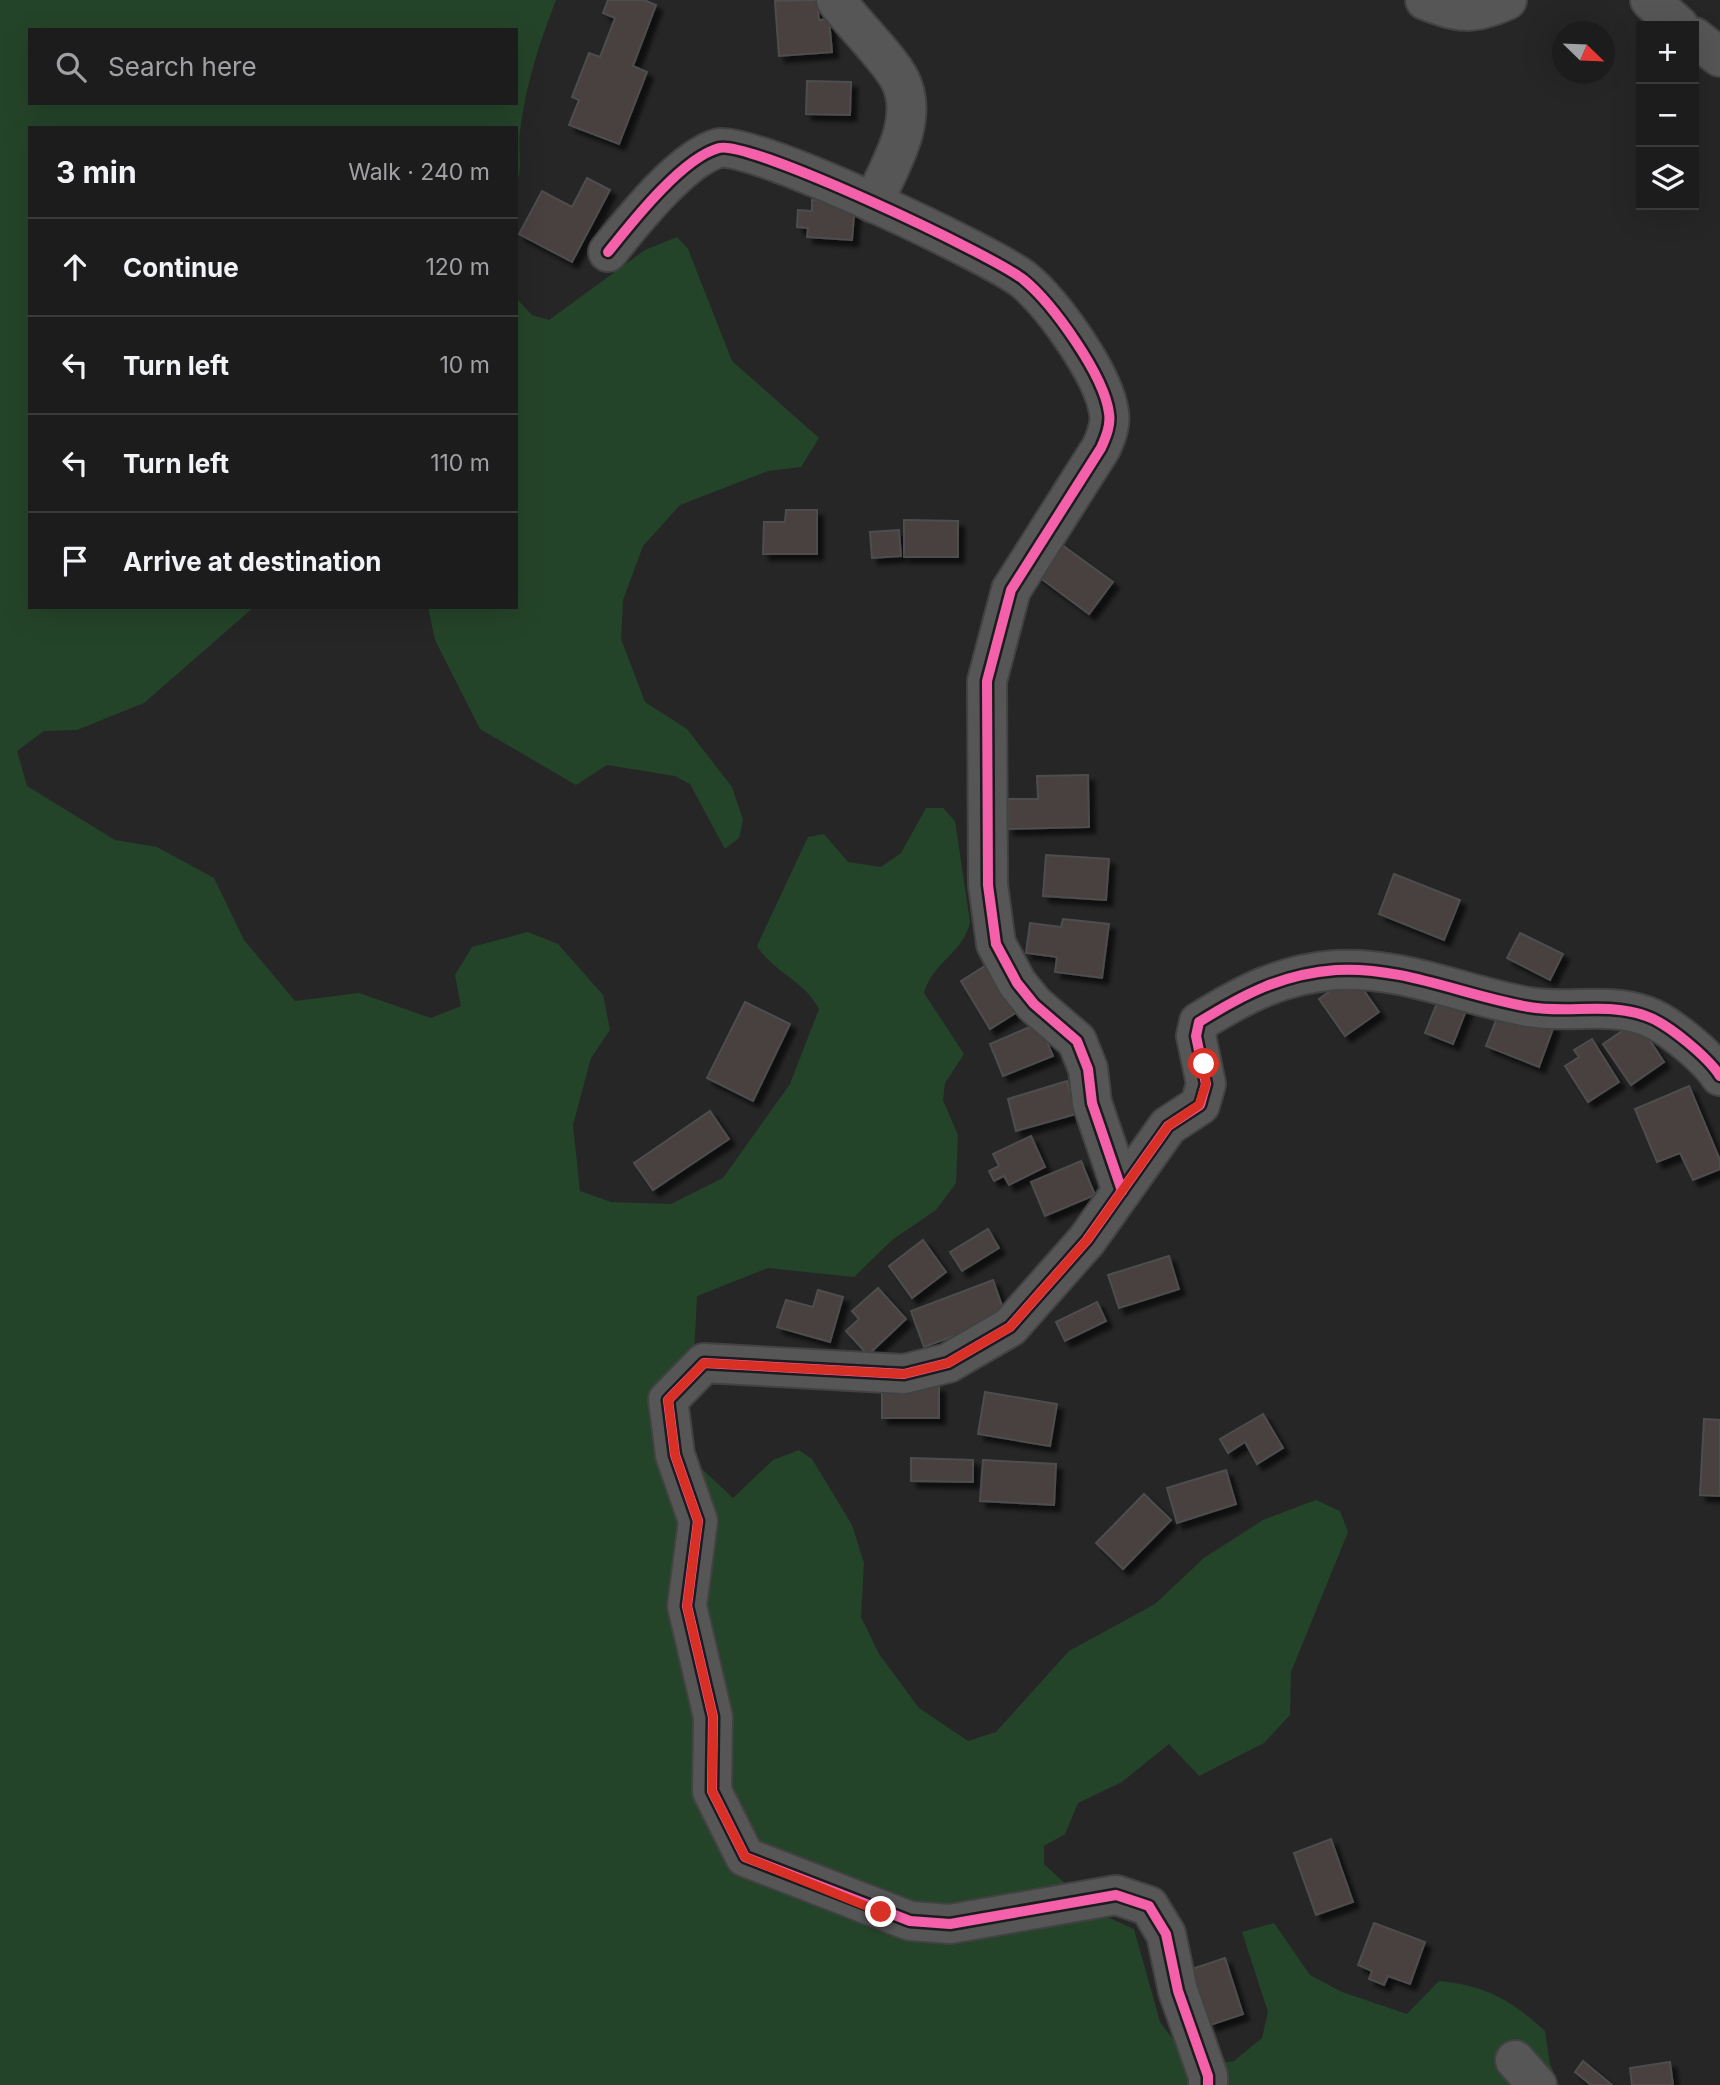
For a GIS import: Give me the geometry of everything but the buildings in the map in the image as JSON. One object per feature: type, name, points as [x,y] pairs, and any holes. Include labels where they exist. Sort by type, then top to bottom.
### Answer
[{"type":"street","points":[[836,0],[900,80],[907,109],[902,139],[873,203]]},
{"type":"street","points":[[1425,0],[1448,10],[1481,12],[1507,0]]},
{"type":"street","points":[[1650,0],[1673,21]]},
{"type":"street","points":[[1699,41],[1720,57]]},
{"type":"street","points":[[608,252],[656,196],[695,160],[722,147],[734,147],[912,220],[1023,279],[1045,302],[1088,362],[1106,397],[1110,415],[1101,449],[1011,590],[986,681],[988,885],[996,944],[1017,983],[1034,1004],[1077,1041],[1088,1069],[1096,1115],[1122,1191]]},
{"type":"street","points":[[1208,2085],[1208,2076],[1178,1991],[1166,1934],[1149,1906],[1116,1895],[950,1924],[910,1921],[745,1857],[712,1791],[713,1717],[687,1606],[698,1521],[675,1455],[668,1400],[704,1363],[904,1374],[948,1363],[1010,1327],[1087,1240],[1168,1126],[1199,1105],[1206,1084],[1196,1036],[1199,1022],[1251,989],[1295,977],[1336,970],[1384,972],[1532,1008],[1601,1008],[1647,1016],[1684,1041],[1718,1079]]},
{"type":"green space","points":[[0,0],[556,0],[526,96],[519,138],[518,178],[518,126],[28,126],[28,609],[252,609],[144,703],[77,730],[44,731],[17,751],[27,786],[115,840],[157,847],[214,878],[244,940],[295,1001],[359,993],[431,1018],[461,1006],[455,975],[472,947],[528,932],[558,944],[603,995],[610,1030],[591,1058],[573,1125],[580,1191],[611,1202],[671,1204],[723,1178],[790,1084],[819,1009],[806,991],[771,963],[757,946],[808,837],[824,834],[848,862],[881,867],[901,853],[926,808],[943,808],[955,821],[970,922],[961,942],[934,972],[924,993],[964,1054],[945,1083],[943,1100],[958,1135],[956,1183],[936,1210],[892,1240],[854,1277],[768,1268],[697,1296],[694,1353],[650,1389],[701,1468],[733,1498],[773,1460],[799,1450],[812,1459],[852,1525],[864,1563],[861,1617],[879,1654],[919,1708],[968,1741],[996,1732],[1069,1651],[1155,1604],[1204,1558],[1263,1520],[1316,1500],[1340,1511],[1348,1532],[1291,1672],[1290,1715],[1264,1743],[1199,1776],[1169,1744],[1122,1782],[1078,1803],[1065,1834],[1044,1846],[1044,1864],[1096,1912],[1134,1929],[1160,2022],[1195,2068],[1234,2061],[1262,2038],[1268,2012],[1242,1932],[1274,1923],[1310,1975],[1342,1992],[1407,2014],[1439,1981],[1470,1986],[1508,2002],[1545,2031],[1550,2064],[1559,2085],[0,2085]]},
{"type":"green space","points":[[677,237],[688,249],[732,361],[819,438],[801,467],[768,471],[680,505],[643,546],[623,600],[621,639],[645,702],[687,729],[732,787],[743,820],[739,838],[725,849],[690,784],[675,776],[607,765],[576,785],[480,729],[435,640],[428,609],[518,609],[518,300],[532,315],[549,320],[645,250]]},
{"type":"cycle path","points":[[608,252],[659,192],[689,164],[719,148],[740,150],[872,202],[1003,267],[1036,291],[1088,361],[1105,397],[1109,426],[1101,448],[1011,590],[987,681],[988,885],[996,944],[1017,983],[1034,1004],[1077,1041],[1088,1069],[1092,1103],[1122,1191]]},
{"type":"cycle path","points":[[1208,2085],[1208,2076],[1178,1991],[1166,1934],[1149,1906],[1116,1895],[950,1924],[910,1921],[745,1857],[712,1791],[713,1717],[687,1606],[698,1521],[675,1455],[668,1400],[704,1363],[904,1374],[948,1363],[1010,1327],[1087,1240],[1168,1126],[1200,1105],[1206,1084],[1196,1036],[1199,1022],[1248,994],[1281,981],[1316,972],[1361,970],[1409,977],[1529,1007],[1632,1012],[1655,1020],[1675,1033],[1697,1051],[1720,1076]]},
{"type":"route","points":[[881,1912],[745,1857],[712,1791],[713,1717],[687,1606],[698,1521],[675,1455],[668,1400],[704,1363],[904,1374],[948,1363],[1010,1327],[1087,1240],[1168,1126],[1199,1105],[1206,1084],[1204,1064]]}]
